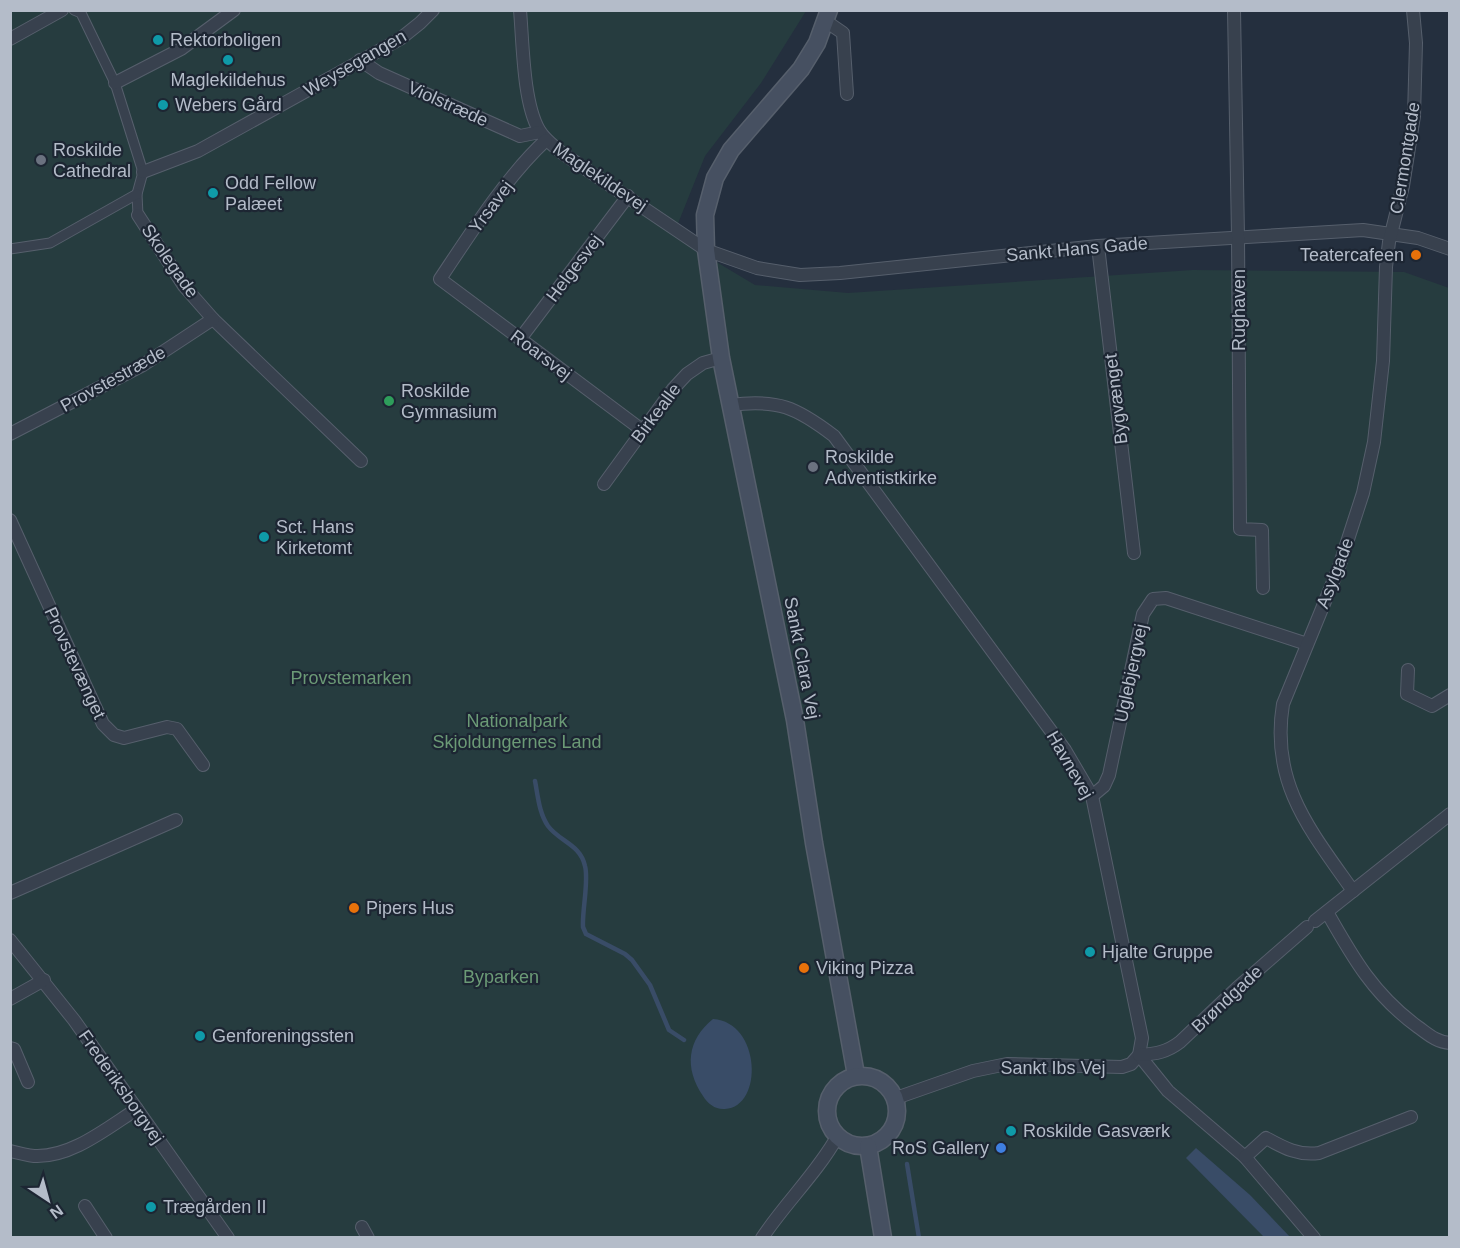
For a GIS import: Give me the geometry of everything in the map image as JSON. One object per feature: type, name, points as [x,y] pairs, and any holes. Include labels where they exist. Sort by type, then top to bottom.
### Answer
[{"type":"main road","name":"Sankt Clara Vej","points":[[828,16],[817,43],[801,69],[731,150],[715,178],[706,207],[706,250],[721,358],[795,720],[814,843],[856,1075]]},
{"type":"main road","points":[[856,1075],[880,1080],[890,1088],[896,1098],[898,1109],[893,1129],[878,1143],[857,1146],[846,1143],[837,1137],[827,1120],[828,1100],[832,1091],[843,1081],[856,1075]]},
{"type":"main road","points":[[868,1146],[883,1238]]},
{"type":"street","points":[[10,39],[62,10]]},
{"type":"street","points":[[74,10],[81,13],[115,83],[143,172]]},
{"type":"street","points":[[115,83],[182,49],[234,10]]},
{"type":"street","name":"Weysegangen","points":[[143,172],[198,151],[400,39],[433,10]]},
{"type":"street","name":"Maglekildevej","points":[[520,10],[529,102],[533,118],[543,136],[562,153],[706,250]]},
{"type":"street","name":"Rughaven","points":[[1234,10],[1239,236],[1240,529],[1262,530],[1263,588]]},
{"type":"street","name":"Clermontgade","points":[[1392,233],[1403,186],[1414,116],[1416,43],[1413,10]]},
{"type":"street","points":[[828,16],[843,33],[847,93]]},
{"type":"street","name":"Violstræde","points":[[360,60],[379,73],[520,136],[543,136]]},
{"type":"street","name":"Yrsavej","points":[[440,279],[543,136]]},
{"type":"street","name":"Skolegade","points":[[143,172],[137,194],[138,214],[184,286],[213,319],[361,461]]},
{"type":"street","points":[[10,249],[50,243],[137,194]]},
{"type":"street","name":"Helgesvej","points":[[520,339],[628,196]]},
{"type":"street","name":"Sankt Hans Gade","points":[[706,250],[757,268],[800,275],[862,271],[1098,246],[1364,230],[1418,238],[1449,249]]},
{"type":"street","name":"Asylgade","points":[[1353,891],[1308,828],[1290,790],[1282,761],[1279,727],[1283,704],[1339,567],[1363,493],[1374,442],[1383,361],[1386,267],[1392,233]]},
{"type":"street","name":"Bygvænget","points":[[1098,246],[1134,553]]},
{"type":"street","name":"Roarsvej","points":[[440,279],[642,430]]},
{"type":"street","name":"Provstestræde","points":[[10,434],[134,370],[213,319]]},
{"type":"street","name":"Birkealle","points":[[604,484],[642,430],[687,374],[703,363],[721,358]]},
{"type":"street","name":"Havnevej","points":[[730,405],[759,402],[788,407],[811,418],[834,436],[1065,750],[1092,796],[1142,1038],[1139,1055]]},
{"type":"street","name":"Provstevænget","points":[[10,520],[103,724],[114,735],[124,738],[167,727],[177,729],[203,765]]},
{"type":"street","name":"Uglebjergvej","points":[[1092,796],[1104,786],[1109,775],[1143,614],[1153,599],[1166,598],[1307,644]]},
{"type":"street","points":[[1408,670],[1407,693],[1431,706],[1449,695]]},
{"type":"street","name":"Brøndgade","points":[[1139,1055],[1157,1054],[1180,1042],[1237,988],[1311,924],[1449,814]]},
{"type":"street","points":[[10,893],[176,820]]},
{"type":"street","points":[[1327,912],[1360,970],[1396,1011],[1439,1042],[1449,1043]]},
{"type":"street","name":"Frederiksborgvej","points":[[10,940],[44,981],[228,1238]]},
{"type":"street","points":[[10,999],[44,981]]},
{"type":"street","points":[[10,1047],[14,1049],[28,1082]]},
{"type":"street","points":[[1139,1055],[1168,1091],[1245,1157],[1314,1238]]},
{"type":"street","name":"Sankt Ibs Vej","points":[[896,1098],[973,1071],[1007,1064],[1111,1068],[1131,1064],[1139,1055]]},
{"type":"street","points":[[10,1151],[35,1156],[62,1152],[92,1137],[137,1109]]},
{"type":"street","points":[[1245,1157],[1266,1138],[1300,1154],[1319,1153],[1411,1117]]},
{"type":"street","points":[[762,1238],[789,1200],[828,1155],[837,1137]]},
{"type":"street","points":[[85,1206],[106,1238]]},
{"type":"green space","name":"Nationalpark Skjoldungernes Land","points":[[10,11],[806,11],[761,83],[705,156],[673,236],[755,285],[848,293],[1193,270],[1404,272],[1449,288],[1449,1237],[11,1237]]},
{"type":"water","points":[[713,1019],[729,1024],[741,1034],[752,1064],[751,1080],[746,1095],[738,1105],[725,1109],[715,1107],[705,1099],[697,1086],[691,1065],[693,1045],[704,1027]]},
{"type":"water","points":[[1196,1148],[1250,1195],[1290,1237],[1264,1237],[1186,1158]]},
{"type":"waterway","points":[[535,781],[545,821],[579,853],[585,866],[583,927],[586,934],[632,960],[650,985],[669,1030],[684,1040]]},
{"type":"waterway","points":[[907,1164],[919,1238]]},
{"type":"place","name":"Rektorboligen","points":[[158,40]]},
{"type":"place","name":"Maglekildehus","points":[[228,60]]},
{"type":"place","name":"Webers Gård","points":[[163,105]]},
{"type":"place","name":"Roskilde Cathedral","points":[[41,160]]},
{"type":"place","name":"Odd Fellow Palæet","points":[[213,193]]},
{"type":"place","name":"Teatercafeen","points":[[1416,255]]},
{"type":"place","name":"Roskilde Gymnasium","points":[[389,401]]},
{"type":"place","name":"Roskilde Adventistkirke","points":[[813,467]]},
{"type":"place","name":"Sct. Hans Kirketomt","points":[[264,537]]},
{"type":"place","name":"Pipers Hus","points":[[354,908]]},
{"type":"place","name":"Hjalte Gruppe","points":[[1090,952]]},
{"type":"place","name":"Viking Pizza","points":[[804,968]]},
{"type":"place","name":"Genforeningssten","points":[[200,1036]]},
{"type":"place","name":"Roskilde Gasværk","points":[[1011,1131]]},
{"type":"place","name":"RoS Gallery","points":[[1001,1148]]},
{"type":"place","name":"Trægården II","points":[[151,1207]]},
{"type":"park label","name":"Provstemarken","points":[[351,678]]},
{"type":"park label","name":"Byparken","points":[[501,977]]}]
